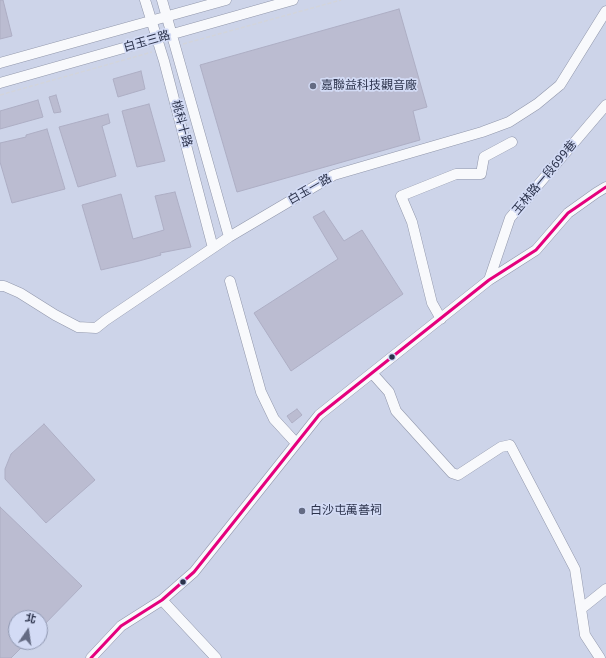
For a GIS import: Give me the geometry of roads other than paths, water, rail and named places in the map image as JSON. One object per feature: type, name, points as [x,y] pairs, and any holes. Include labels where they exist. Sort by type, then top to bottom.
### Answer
[{"type":"street","name":"桃科十路","points":[[145,0],[158,39],[213,248]]},
{"type":"street","name":"桃科十路","points":[[162,0],[229,237]]},
{"type":"street","name":"白玉三路","points":[[0,63],[226,0]]},
{"type":"street","name":"白玉三路","points":[[0,83],[293,0]]},
{"type":"street","name":"白玉一路","points":[[0,286],[4,286],[20,293],[55,315],[78,327],[96,328],[229,237],[334,175],[482,132],[508,122],[537,104],[560,85],[606,11]]},
{"type":"street","name":"玉林路一段699巷","points":[[489,280],[510,218],[606,105]]},
{"type":"street","points":[[441,318],[432,302],[412,222],[401,196],[456,174],[481,174],[484,157],[512,142]]},
{"type":"street","points":[[91,658],[121,626],[162,600],[194,572],[319,415],[489,280],[536,250],[568,213],[606,187]]},
{"type":"street","points":[[230,281],[261,392],[274,419],[296,443]]},
{"type":"street","points":[[372,373],[389,392],[396,410],[452,473],[458,475],[501,447],[510,445],[575,569],[585,635],[600,658]]},
{"type":"street","points":[[581,608],[606,589]]},
{"type":"street","points":[[162,600],[216,658]]},
{"type":"place","name":"嘉聯益科技觀音廠","points":[[313,86]]},
{"type":"place","name":"白沙屯萬善祠","points":[[302,511]]}]
